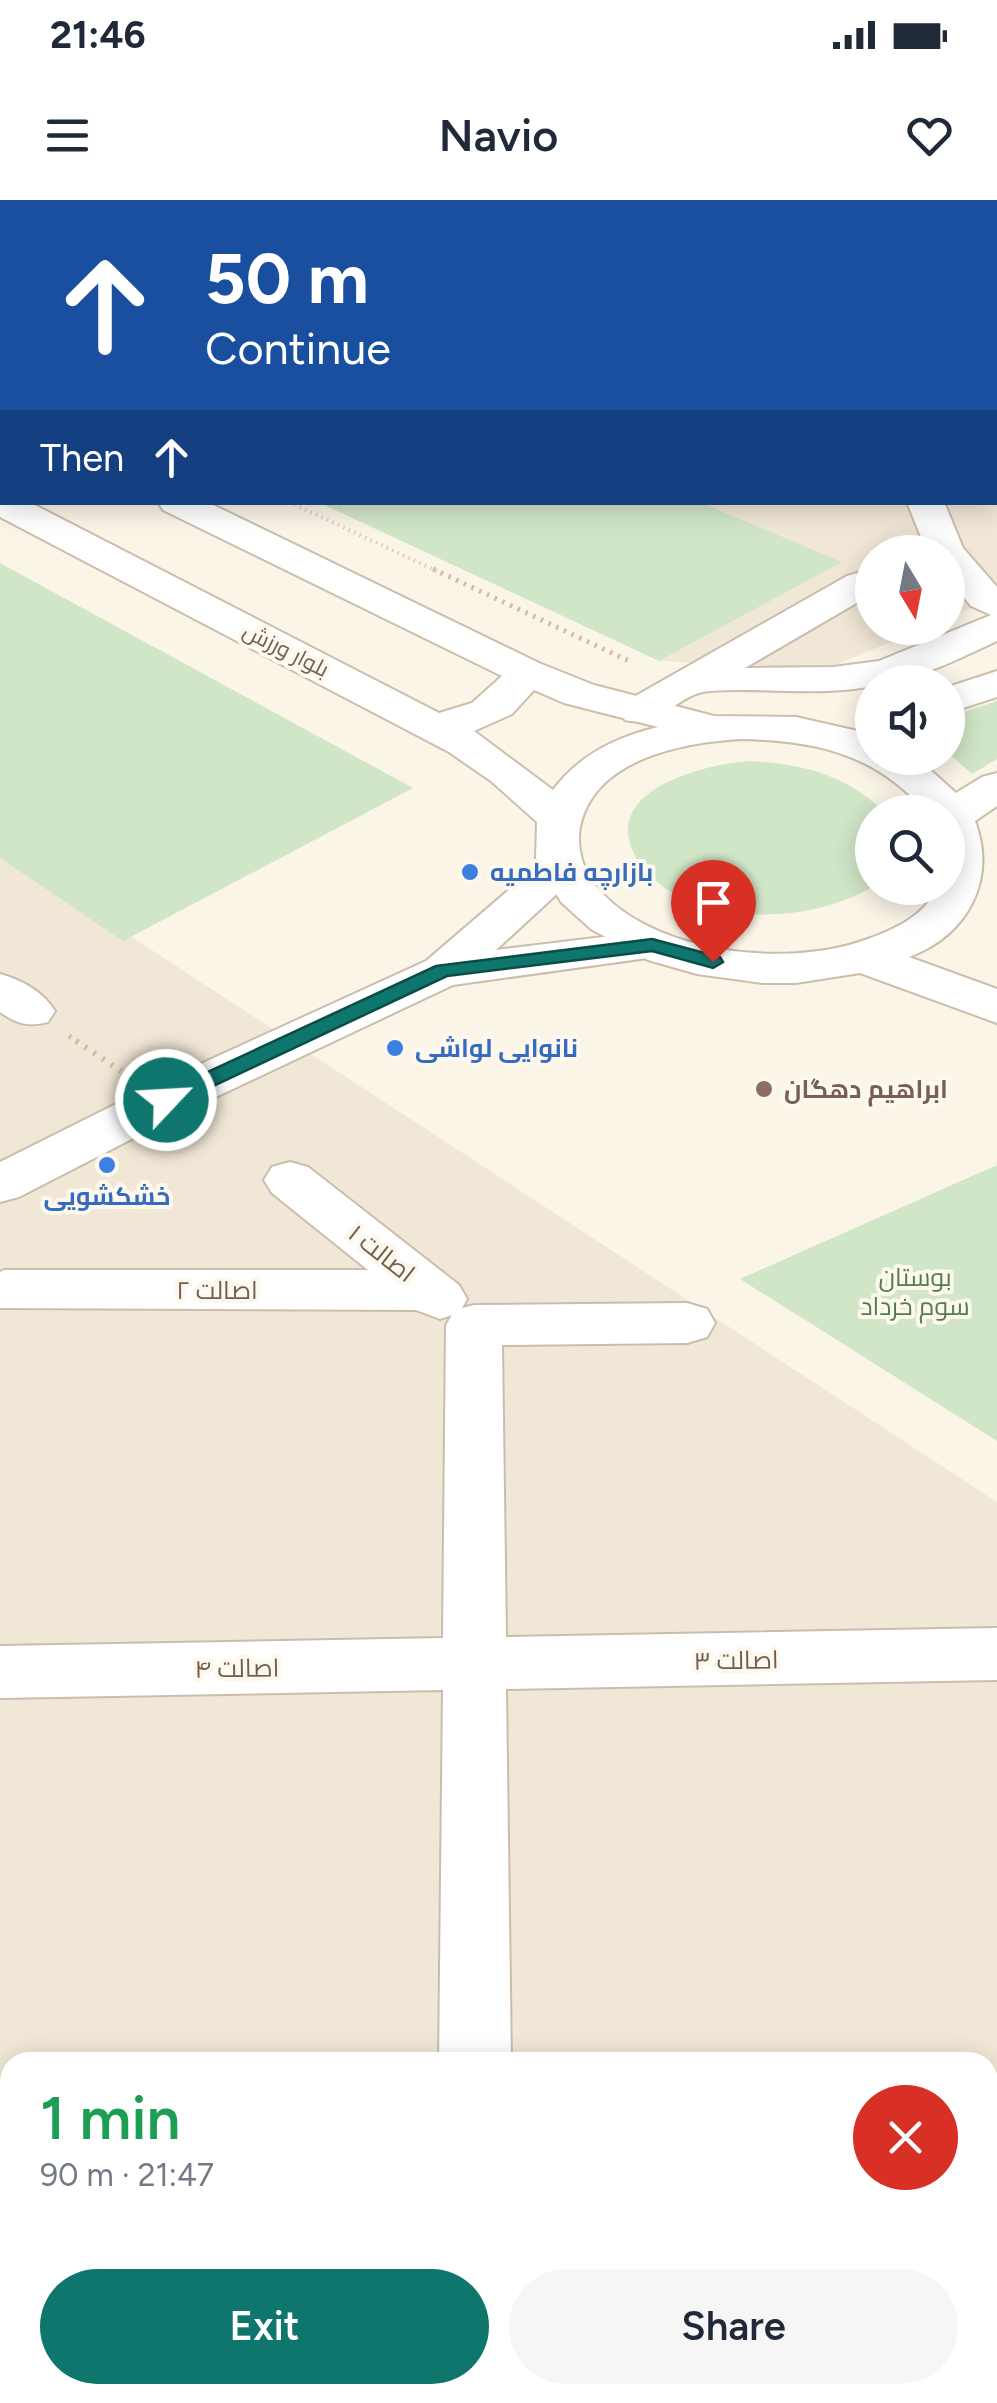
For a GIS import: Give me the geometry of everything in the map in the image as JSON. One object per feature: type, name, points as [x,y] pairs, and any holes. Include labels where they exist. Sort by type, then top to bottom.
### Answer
[{"type":"street","name":"بلوار ورزش","points":[[6,505],[482,754],[559,818]]},
{"type":"street","points":[[182,505],[525,672],[579,694],[714,728],[814,732],[855,724]]},
{"type":"street","points":[[926,505],[939,535]]},
{"type":"street","points":[[965,575],[984,598],[997,606]]},
{"type":"street","points":[[640,711],[855,588]]},
{"type":"street","points":[[693,683],[862,676],[910,664],[997,626]]},
{"type":"street","points":[[433,727],[465,722],[497,708],[525,672]]},
{"type":"street","points":[[965,694],[997,683]]},
{"type":"street","points":[[714,728],[642,744],[612,758],[588,775],[569,796],[559,818],[556,842],[562,868],[574,890],[594,910],[652,945],[692,958],[764,968],[822,966],[863,958],[901,944],[933,926],[955,903],[983,890],[965,827]]},
{"type":"street","points":[[814,732],[855,745]]},
{"type":"street","points":[[917,775],[944,795]]},
{"type":"street","points":[[965,807],[997,786]]},
{"type":"street","points":[[0,1184],[166,1100],[443,971],[562,868]]},
{"type":"street","points":[[443,971],[652,945]]},
{"type":"street","points":[[863,958],[942,983],[997,1008]]},
{"type":"street","name":"اصالت ۱","points":[[290,1180],[452,1308]]},
{"type":"street","name":"اصالت ۲","points":[[4,1290],[687,1322]]},
{"type":"street","points":[[452,1308],[474,1665],[475,2052]]},
{"type":"street","name":"اصالت ۳","points":[[474,1665],[997,1654]]},
{"type":"street","name":"اصالت ۴","points":[[0,1672],[474,1665]]},
{"type":"path","points":[[296,505],[693,683]]},
{"type":"path","points":[[16,1000],[166,1100]]},
{"type":"shaded area","points":[[707,505],[997,505],[997,598],[965,611],[965,535],[855,535],[855,645],[884,645],[825,669],[659,661],[841,562]]},
{"type":"shaded area","points":[[0,851],[997,1502],[997,2052],[0,2052]]},
{"type":"green space","points":[[324,505],[707,505],[842,562],[659,661]]},
{"type":"green space","points":[[0,563],[413,788],[123,941],[0,858]]},
{"type":"green space","points":[[997,701],[997,759],[972,774],[965,768],[965,711]]},
{"type":"green space","points":[[730,763],[787,765],[821,773],[864,795],[855,795],[855,896],[816,909],[783,914],[717,910],[686,900],[660,884],[639,862],[629,838],[630,817],[642,800],[682,776]]},
{"type":"green space","name":"بوستان سوم خرداد","points":[[997,1165],[997,1441],[740,1279]]},
{"type":"place","name":"بازارچه فاطمیه","points":[[470,872]]},
{"type":"place","name":"نانوایی لواشی","points":[[395,1048]]},
{"type":"place","name":"ابراهیم دهگان","points":[[764,1089]]},
{"type":"place","name":"خشکشویی","points":[[107,1165]]},
{"type":"route","points":[[166,1100],[443,971],[652,945],[713,962]]}]
